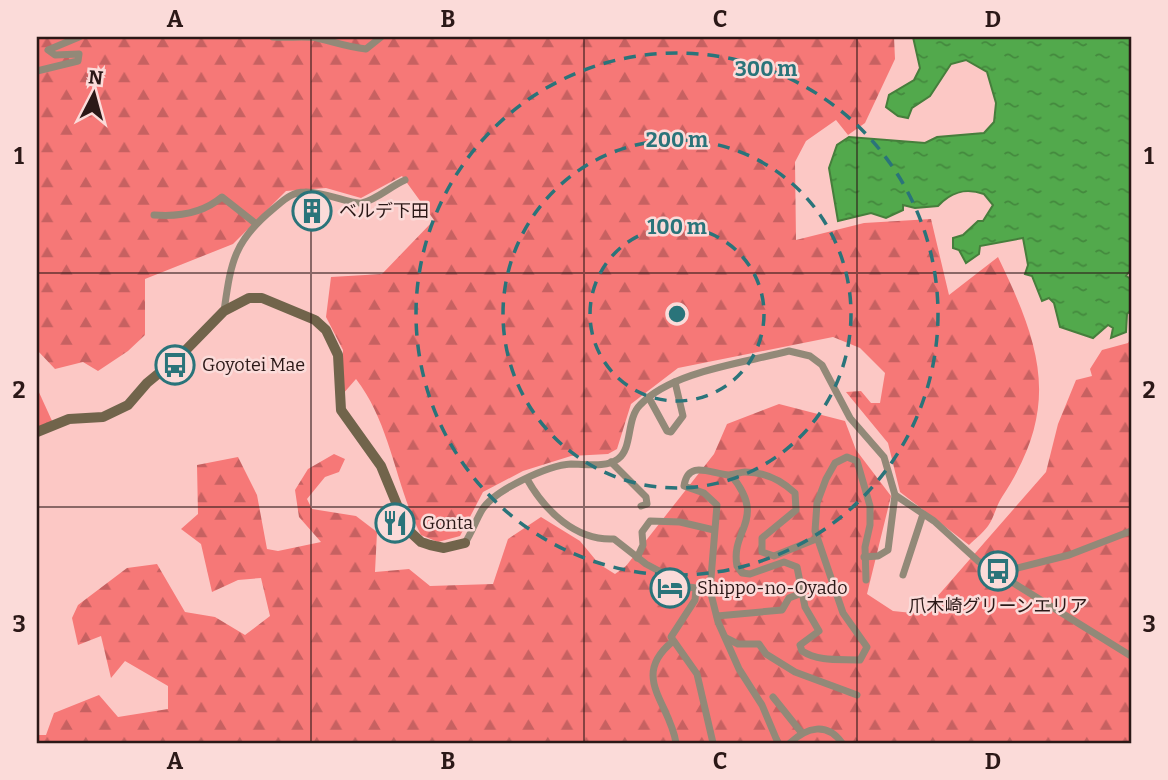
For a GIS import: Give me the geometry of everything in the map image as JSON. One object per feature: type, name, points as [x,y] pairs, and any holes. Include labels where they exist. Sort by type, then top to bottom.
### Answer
[{"type":"main road","points":[[37,432],[79,417],[103,416],[128,405],[147,383],[181,355],[224,311],[256,297],[321,325],[335,346],[341,410],[381,466],[407,529],[430,545],[444,548],[466,543]]},
{"type":"street","points":[[37,71],[78,61],[79,54],[55,55],[49,54],[48,50],[79,37]]},
{"type":"street","points":[[273,37],[294,40],[316,37],[328,43],[366,49],[381,37]]},
{"type":"street","points":[[224,311],[231,263],[243,238],[255,223],[293,193],[321,192],[352,203],[363,203],[405,180]]},
{"type":"street","points":[[155,215],[172,216],[208,208],[222,197],[255,223]]},
{"type":"street","points":[[466,543],[483,509],[509,488],[559,466],[611,462],[621,456],[633,414],[649,398],[675,382],[789,351],[810,356],[822,365],[850,418],[884,457],[895,495],[888,550],[878,556],[864,556]]},
{"type":"street","points":[[649,398],[667,431],[671,432],[683,416],[675,382]]},
{"type":"street","points":[[731,475],[739,485],[748,508],[746,529],[738,545],[737,566],[742,573],[751,574],[784,562],[793,563],[799,572],[805,607],[819,631],[800,645],[802,651],[818,658],[860,660],[867,647],[843,613],[816,539],[817,503],[826,479],[835,463],[852,458],[856,461],[870,506],[870,525],[864,556],[866,580]]},
{"type":"street","points":[[611,462],[646,497],[647,504],[641,506]]},
{"type":"street","points":[[778,743],[762,705],[739,669],[717,616],[710,590],[717,505],[704,493],[684,486],[684,482],[692,471],[699,468],[731,475],[741,472],[772,476],[795,493],[796,510],[762,538],[762,552],[774,556],[816,539]]},
{"type":"street","points":[[527,479],[543,503],[583,535],[597,540],[614,539],[624,544],[638,558],[696,589],[710,590]]},
{"type":"street","points":[[895,495],[923,514],[978,561],[1131,656]]},
{"type":"street","points":[[903,575],[923,514]]},
{"type":"street","points":[[638,558],[643,545],[642,532],[650,521],[680,522],[714,530]]},
{"type":"street","points":[[998,573],[1069,555],[1131,531]]},
{"type":"street","points":[[676,743],[673,726],[652,678],[658,653],[672,642],[674,629],[695,600],[696,589]]},
{"type":"street","points":[[717,616],[782,610],[789,598],[802,593]]},
{"type":"street","points":[[726,638],[738,644],[759,644],[766,654],[794,672],[857,695]]},
{"type":"street","points":[[672,642],[696,674],[713,743]]},
{"type":"street","points":[[772,697],[801,732]]},
{"type":"street","points":[[790,743],[801,732],[811,729],[826,729],[842,743]]},
{"type":"green space","points":[[37,37],[894,37],[895,59],[865,123],[848,135],[836,120],[806,141],[795,162],[796,240],[864,223],[931,219],[949,295],[998,257],[1025,320],[1039,377],[1038,406],[1021,465],[990,523],[969,545],[900,492],[888,443],[846,392],[861,391],[871,403],[880,403],[885,373],[860,348],[833,337],[678,368],[631,404],[617,449],[608,454],[571,456],[523,471],[483,492],[460,536],[438,542],[421,535],[385,435],[368,397],[356,379],[342,395],[343,350],[326,317],[331,277],[382,274],[434,220],[402,176],[361,198],[326,188],[286,191],[233,244],[145,279],[145,335],[128,351],[98,371],[83,362],[55,369],[37,350]]},
{"type":"green space","points":[[1131,337],[1131,743],[37,743],[37,735],[46,735],[54,713],[99,695],[118,717],[168,709],[168,686],[125,661],[111,678],[101,636],[78,645],[72,618],[78,605],[127,568],[157,564],[185,612],[215,617],[245,635],[270,616],[261,578],[238,580],[212,592],[201,544],[181,529],[198,514],[197,465],[238,457],[257,495],[267,549],[278,551],[321,542],[299,517],[295,490],[308,469],[334,454],[345,459],[339,472],[325,477],[307,499],[312,509],[356,516],[377,532],[375,572],[409,569],[430,586],[493,584],[508,539],[541,517],[580,541],[599,564],[615,574],[626,566],[714,454],[727,424],[779,404],[845,421],[856,450],[891,496],[867,594],[893,611],[922,614],[1046,472],[1058,424],[1076,380],[1092,376],[1090,369],[1102,350],[1128,343]]},
{"type":"green space","points":[[37,388],[53,423],[37,429]]},
{"type":"water","points":[[913,37],[1131,37],[1131,269],[1126,276],[1131,279],[1131,310],[1127,314],[1126,332],[1111,338],[1113,328],[1108,325],[1093,338],[1060,327],[1054,303],[1049,298],[1042,301],[1032,276],[1025,274],[1028,265],[1023,238],[980,246],[979,254],[966,263],[959,250],[953,248],[953,238],[963,235],[978,221],[983,221],[993,205],[984,194],[964,191],[947,198],[938,206],[915,208],[903,205],[903,210],[886,218],[871,213],[838,221],[829,168],[837,145],[849,137],[925,143],[937,137],[984,133],[994,122],[996,103],[987,72],[966,60],[951,64],[930,96],[912,108],[908,118],[898,116],[886,107],[889,95],[914,80],[920,68]]},
{"type":"place","name":"ベルデ下田","points":[[312,211]]},
{"type":"place","name":"Goyotei Mae","points":[[175,365]]},
{"type":"place","name":"Gonta","points":[[395,523]]},
{"type":"place","name":"爪木崎グリーンエリア","points":[[998,571]]},
{"type":"place","name":"Shippo-no-Oyado","points":[[670,588]]}]
